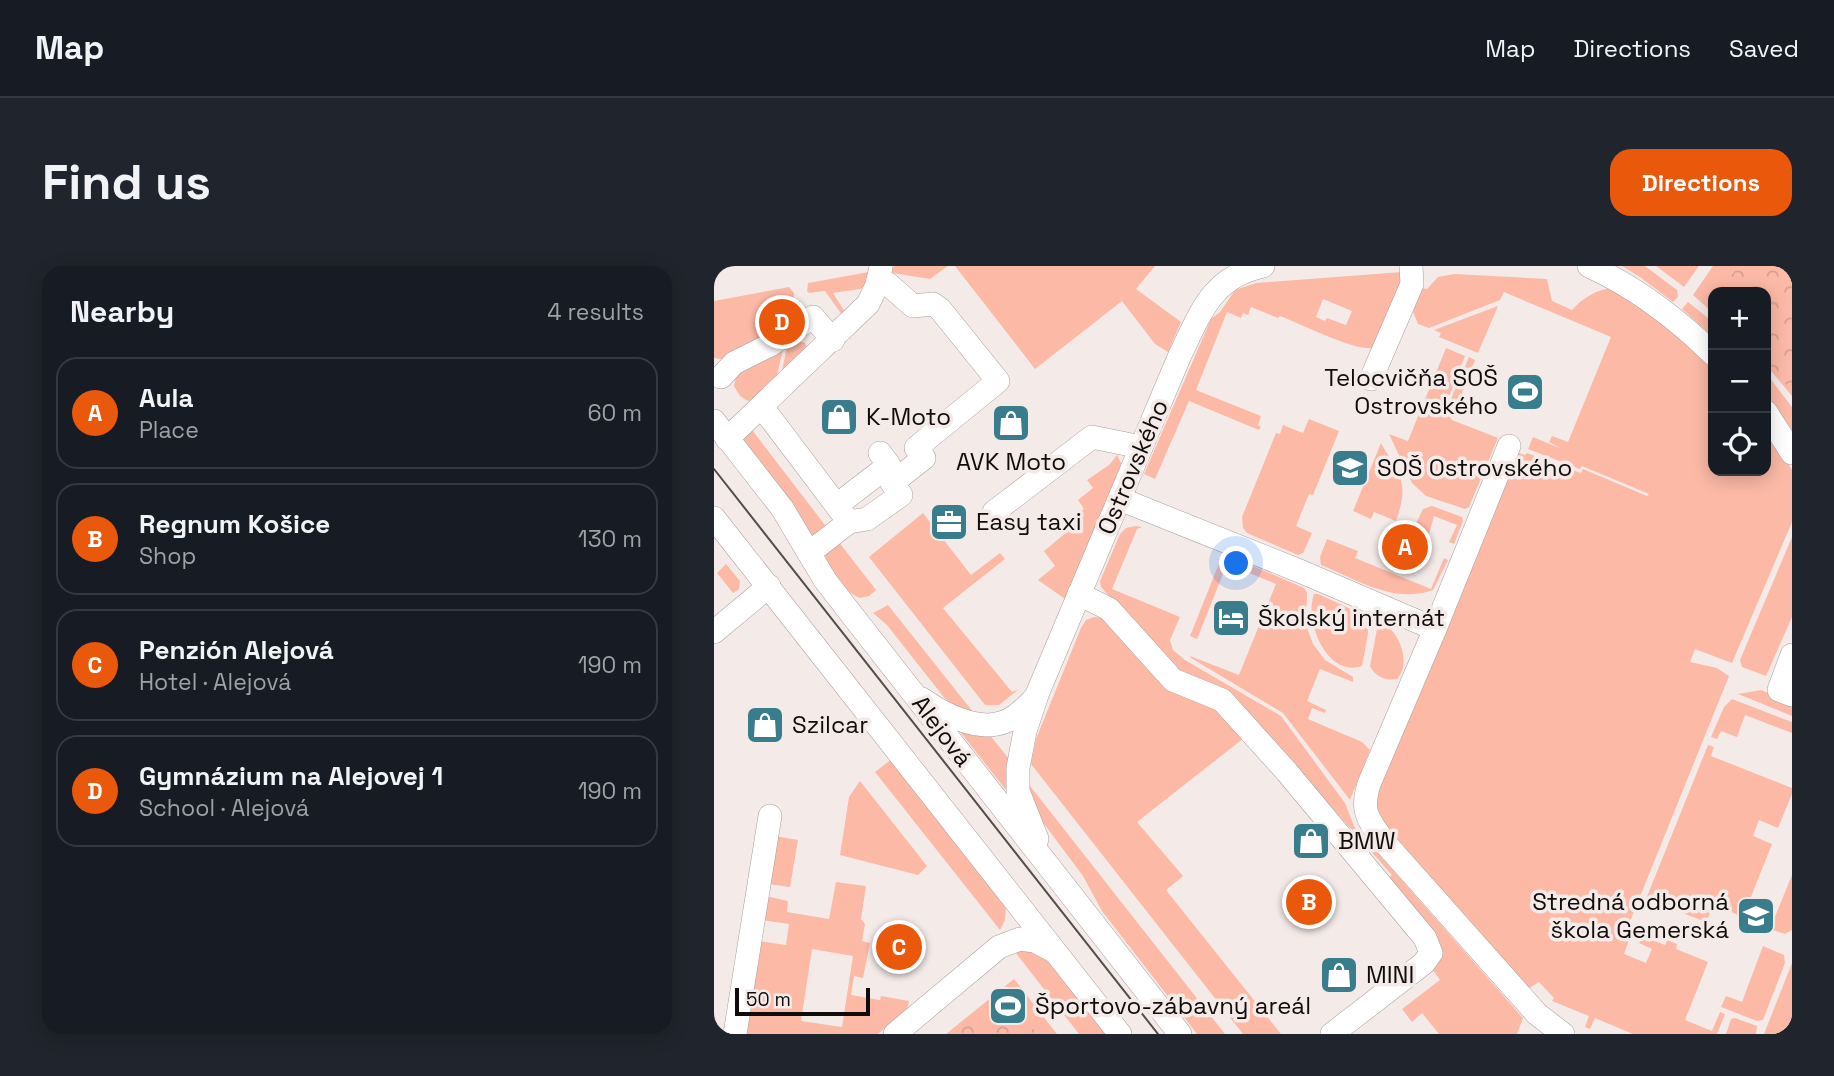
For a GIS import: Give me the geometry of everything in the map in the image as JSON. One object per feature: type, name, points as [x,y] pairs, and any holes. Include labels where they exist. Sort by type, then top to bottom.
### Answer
[{"type":"street","name":"Ostrovského","points":[[1048,865],[1018,791],[1017,780],[1019,755],[1037,697],[1180,355],[1208,300],[1233,276],[1263,266]]},
{"type":"street","points":[[1371,379],[1412,284],[1411,266]]},
{"type":"street","points":[[1589,266],[1614,277],[1642,296],[1708,350]]},
{"type":"street","points":[[721,430],[762,407],[833,340],[868,304],[880,273]]},
{"type":"street","points":[[762,407],[843,514],[867,519],[901,495],[892,483],[924,458],[916,448],[998,381],[940,309],[933,304],[913,306],[888,284],[880,273]]},
{"type":"street","points":[[721,377],[734,363],[770,345],[813,317],[833,340]]},
{"type":"street","points":[[1767,413],[1792,453]]},
{"type":"street","name":"Alejová","points":[[721,430],[782,508],[825,580],[1180,1034]]},
{"type":"street","points":[[994,512],[1092,437],[1141,447]]},
{"type":"street","points":[[1509,446],[1369,784],[1365,797],[1366,815],[1385,843],[1537,1014],[1563,1034]]},
{"type":"street","points":[[809,553],[889,465],[880,453]]},
{"type":"street","points":[[1120,499],[1435,629]]},
{"type":"street","name":"Alejová","points":[[714,518],[1120,1034]]},
{"type":"street","points":[[714,632],[769,586]]},
{"type":"street","points":[[1079,594],[1109,609],[1173,680],[1222,701],[1287,772],[1425,938],[1431,953],[1423,963],[1332,1034]]},
{"type":"street","points":[[1792,655],[1779,690],[1792,695]]},
{"type":"street","points":[[914,692],[926,702],[961,719],[989,726],[1013,718],[1037,697]]},
{"type":"street","points":[[735,1034],[771,816]]},
{"type":"street","points":[[999,947],[1008,931],[1013,898]]},
{"type":"street","points":[[895,1034],[999,947],[1020,939],[1035,941],[1055,951]]},
{"type":"green space","points":[[895,266],[948,266],[930,279],[887,272]]},
{"type":"green space","points":[[955,266],[1155,266],[1136,289],[1181,322],[1168,352],[1155,344],[1122,301],[1035,369]]},
{"type":"green space","points":[[1622,266],[1645,266],[1677,290],[1678,297],[1673,302]]},
{"type":"green space","points":[[1656,266],[1699,266],[1684,287]]},
{"type":"green space","points":[[1713,266],[1792,266],[1792,396],[1771,371],[1771,287],[1708,287],[1708,308],[1693,295]]},
{"type":"green space","points":[[1792,266],[1792,392],[1771,365],[1771,287],[1721,287],[1736,270]]},
{"type":"green space","points":[[869,272],[866,286],[833,293],[848,317],[845,319],[825,291],[807,291],[808,283]]},
{"type":"green space","points":[[1402,272],[1404,275],[1373,348],[1341,341],[1251,307],[1248,315],[1243,313],[1241,318],[1227,312],[1196,390],[1261,416],[1258,425],[1261,427],[1259,430],[1189,401],[1155,479],[1144,474],[1211,319],[1220,312],[1235,290],[1256,283]],"holes":[[[1323,299],[1352,311],[1346,325],[1316,317]]]},
{"type":"green space","points":[[1454,274],[1547,279],[1552,301],[1572,310],[1594,293],[1622,289],[1708,360],[1708,476],[1771,476],[1771,433],[1792,470],[1792,522],[1732,663],[1695,649],[1690,662],[1717,668],[1729,676],[1627,929],[1632,932],[1624,954],[1646,963],[1652,949],[1639,943],[1642,936],[1665,945],[1667,940],[1677,944],[1676,949],[1708,962],[1685,1020],[1712,1031],[1720,1012],[1725,1014],[1717,1034],[1633,1034],[1595,1018],[1590,1029],[1585,1027],[1589,1016],[1552,1001],[1554,998],[1539,982],[1528,989],[1378,819],[1375,800],[1516,452],[1525,455],[1527,453],[1581,473],[1583,469],[1647,496],[1649,494],[1582,466],[1580,469],[1528,449],[1533,437],[1562,449],[1549,442],[1552,436],[1568,442],[1611,337],[1504,292],[1500,300],[1429,328],[1418,324],[1413,312],[1422,288],[1427,289],[1438,277]]},
{"type":"green space","points":[[789,287],[794,293],[793,313],[789,324],[727,360],[714,358],[714,301]]},
{"type":"green space","points":[[1688,302],[1708,318],[1708,332],[1682,309]]},
{"type":"green space","points":[[1498,306],[1478,353],[1439,337],[1441,333],[1434,330]]},
{"type":"green space","points":[[794,340],[805,343],[808,350],[779,383],[788,343]]},
{"type":"green space","points":[[784,345],[774,388],[755,402],[740,396],[734,386],[737,371]]},
{"type":"green space","points":[[1446,348],[1465,356],[1444,409],[1452,420],[1498,438],[1469,507],[1465,509],[1426,496],[1412,483],[1389,434],[1408,441]]},
{"type":"green space","points":[[1469,357],[1475,360],[1453,416],[1447,408]]},
{"type":"green space","points":[[1771,380],[1792,407],[1792,430],[1771,400]]},
{"type":"green space","points":[[1309,419],[1339,431],[1313,495],[1309,494],[1296,526],[1312,533],[1303,553],[1298,555],[1247,533],[1243,528],[1242,517],[1276,433],[1280,434],[1283,425],[1303,433]]},
{"type":"green space","points":[[749,426],[828,529],[816,536],[811,534],[789,500],[740,437]]},
{"type":"green space","points":[[1381,443],[1401,480],[1402,497],[1396,521],[1374,512],[1371,519],[1353,511]]},
{"type":"green space","points":[[1117,455],[1121,467],[1065,599],[1038,580],[1055,566],[1044,551],[1073,527],[1069,520],[1084,509],[1078,500],[1093,488],[1087,480],[1109,465]]},
{"type":"green space","points":[[1432,506],[1462,517],[1454,544],[1449,542],[1457,525],[1434,516],[1429,534],[1414,528],[1423,509]]},
{"type":"green space","points":[[923,513],[971,575],[1000,553],[1005,559],[943,608],[1012,692],[1019,689],[999,705],[985,705],[869,557]]},
{"type":"green space","points":[[1142,527],[1137,529],[1112,589],[1180,617],[1170,640],[1173,650],[1185,660],[1281,716],[1345,803],[1354,826],[1523,1018],[1517,1034],[1439,1034],[1422,1013],[1412,1022],[1402,1009],[1440,980],[1387,879],[1392,875],[1311,784],[1171,667],[1101,587],[1100,581],[1120,534],[1126,528]]},
{"type":"green space","points":[[1792,537],[1792,617],[1766,676],[1742,667],[1740,660]]},
{"type":"green space","points":[[1327,539],[1358,551],[1355,558],[1431,589],[1444,558],[1448,560],[1433,590],[1418,594],[1390,592],[1321,565],[1320,557]]},
{"type":"green space","points":[[838,541],[876,590],[869,596],[860,598],[854,595],[842,586],[833,573],[825,554]]},
{"type":"green space","points":[[1232,557],[1304,588],[1307,593],[1306,625],[1313,644],[1325,660],[1353,677],[1353,682],[1320,669],[1307,701],[1326,710],[1325,713],[1312,708],[1308,719],[1362,742],[1370,750],[1350,800],[1283,713],[1190,656],[1239,675],[1276,584],[1227,564],[1197,639],[1190,636],[1220,561]]},
{"type":"green space","points":[[726,564],[740,581],[739,589],[733,593],[717,573]]},
{"type":"green space","points":[[1314,594],[1368,617],[1362,666],[1349,668],[1338,664],[1321,645],[1312,619]]},
{"type":"green space","points":[[888,605],[977,717],[950,705],[887,625],[873,613]]},
{"type":"green space","points":[[1103,618],[1210,703],[1244,738],[1137,822],[1183,876],[1166,890],[1281,1034],[1243,1034],[1031,764],[1036,739],[1081,628],[1086,620]]},
{"type":"green space","points":[[1382,622],[1394,633],[1402,648],[1403,664],[1397,679],[1381,677],[1370,666],[1378,624]]},
{"type":"green space","points":[[1761,690],[1792,703],[1792,716],[1738,694]]},
{"type":"green space","points":[[1732,699],[1792,722],[1792,733],[1745,715],[1737,737],[1721,731],[1717,739],[1711,737],[1724,707]]},
{"type":"green space","points":[[958,729],[989,734],[1009,759],[1013,799]]},
{"type":"green space","points":[[1708,745],[1714,747],[1711,756],[1792,788],[1792,794],[1778,828],[1759,820],[1753,836],[1772,844],[1743,917],[1714,905],[1706,922],[1646,899]]},
{"type":"green space","points":[[892,759],[1006,906],[1005,920],[1000,930],[875,772]]},
{"type":"green space","points":[[1023,777],[1225,1034],[1197,1034],[1102,911],[1083,876],[1030,805]]},
{"type":"green space","points":[[860,781],[927,866],[918,875],[840,855],[849,797]]},
{"type":"green space","points":[[775,836],[798,840],[790,887],[768,884]]},
{"type":"green space","points":[[1792,875],[1792,930],[1785,934],[1770,929]]},
{"type":"green space","points":[[836,882],[866,886],[861,919],[865,924],[862,941],[870,943],[863,978],[854,976],[851,995],[909,1001],[907,1010],[878,1034],[744,1034],[759,941],[786,945],[789,924],[762,920],[766,896],[788,901],[787,912],[829,919]],"holes":[[[812,949],[853,956],[842,1027],[801,1021]]]},
{"type":"green space","points":[[1763,946],[1784,955],[1785,963],[1763,1020],[1757,1021],[1721,1007],[1726,996],[1742,1002]]},
{"type":"green space","points":[[1015,952],[1045,952],[1109,1034],[1079,1034]]},
{"type":"green space","points":[[1792,963],[1792,1034],[1764,1034]]},
{"type":"green space","name":"Športovo-zábavný areál","points":[[1014,979],[1057,1034],[946,1034]]},
{"type":"green space","points":[[994,1015],[1013,1019],[1043,1034],[953,1034],[975,1018]]},
{"type":"green space","points":[[1731,1019],[1757,1026],[1756,1034],[1726,1034]]},
{"type":"tram line","points":[[714,469],[1158,1034]]},
{"type":"place","name":"Gymnázium na Alejovej 1","points":[[782,322]]},
{"type":"place","name":"Telocvičňa SOŠ Ostrovského","points":[[1525,392]]},
{"type":"place","name":"K-Moto","points":[[839,417]]},
{"type":"place","name":"AVK Moto","points":[[1011,423]]},
{"type":"place","name":"SOŠ Ostrovského","points":[[1350,468]]},
{"type":"place","name":"Easy taxi","points":[[949,522]]},
{"type":"place","name":"Aula","points":[[1405,547]]},
{"type":"place","name":"Školský internát","points":[[1231,618]]},
{"type":"place","name":"Szilcar","points":[[765,725]]},
{"type":"place","name":"BMW","points":[[1311,841]]},
{"type":"place","name":"Regnum Košice","points":[[1309,902]]},
{"type":"place","name":"Stredná odborná škola Gemerská","points":[[1756,916]]},
{"type":"place","name":"Penzión Alejová","points":[[899,947]]},
{"type":"place","name":"MINI","points":[[1339,975]]},
{"type":"place","name":"Športovo-zábavný areál","points":[[1008,1006]]}]
